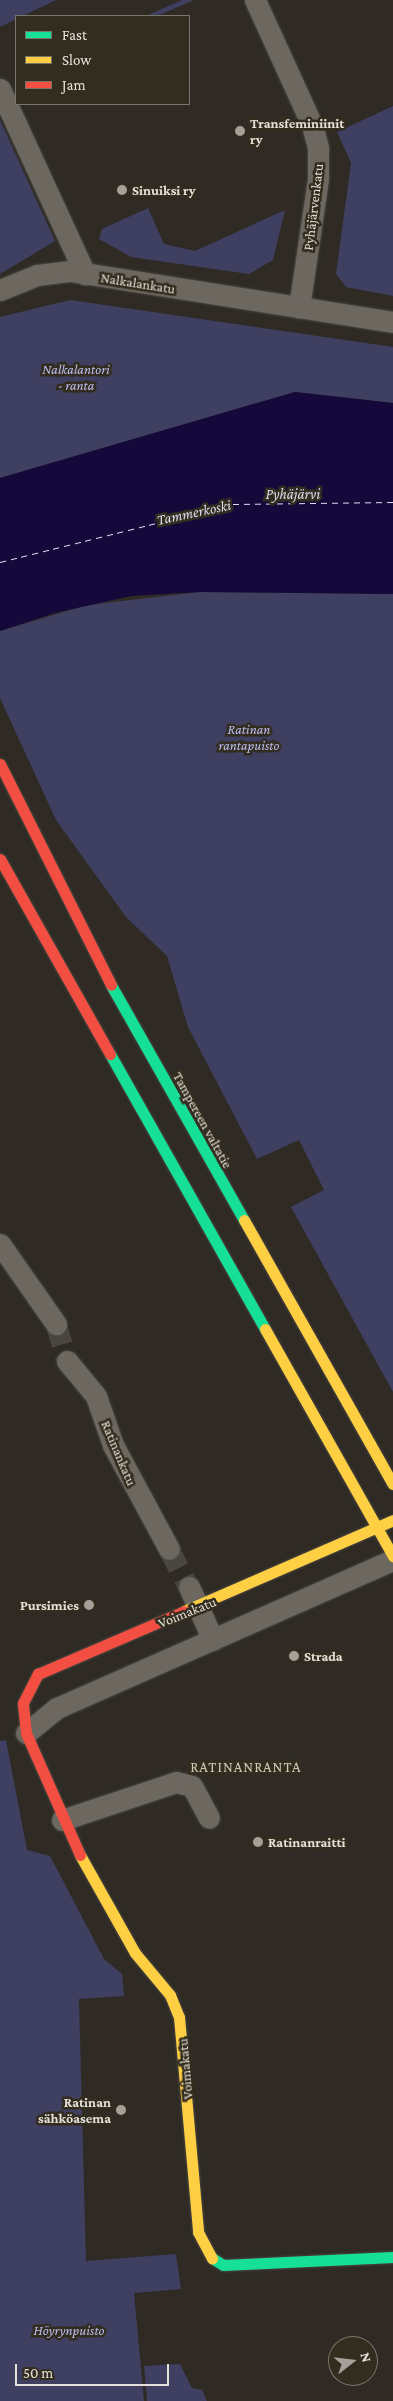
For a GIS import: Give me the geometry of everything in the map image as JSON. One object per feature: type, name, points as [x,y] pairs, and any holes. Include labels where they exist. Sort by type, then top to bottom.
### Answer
[{"type":"main road","name":"Tampereen valtatie","points":[[0,764],[98,962],[393,1484]]},
{"type":"main road","points":[[0,859],[393,1558]]},
{"type":"main road","name":"Voimakatu","points":[[393,1520],[378,1529],[197,1608],[38,1674],[23,1703],[26,1733],[62,1820],[135,1953],[178,2011],[198,2232],[209,2256],[223,2265],[393,2258]]},
{"type":"street","name":"Pyhäjärvenkatu","points":[[255,0],[312,125],[318,179],[299,308]]},
{"type":"street","name":"Nalkalankatu","points":[[0,89],[85,274],[393,322]]},
{"type":"street","points":[[0,290],[47,272],[85,274]]},
{"type":"street","points":[[0,1244],[56,1324]]},
{"type":"street","name":"Ratinankatu","points":[[67,1360],[96,1396],[113,1445],[168,1549]]},
{"type":"street","points":[[26,1733],[57,1708],[213,1640],[393,1558]]},
{"type":"street","points":[[189,1586],[197,1608],[213,1640]]},
{"type":"street","points":[[62,1820],[176,1782],[192,1786],[209,1818]]},
{"type":"green space","points":[[0,0],[56,0],[25,15],[15,15],[15,20],[0,27]]},
{"type":"green space","points":[[182,0],[194,0],[159,15],[148,15]]},
{"type":"green space","points":[[393,106],[393,296],[346,287],[336,274],[351,163],[337,132]]},
{"type":"green space","points":[[0,120],[55,241],[0,274]]},
{"type":"green space","points":[[148,208],[164,244],[195,251],[285,210],[273,260],[249,274],[131,257],[99,239],[102,229]]},
{"type":"green space","name":"Nalkalantori - ranta","points":[[70,300],[393,347],[393,403],[295,392],[0,478],[0,317]]},
{"type":"green space","name":"Ratinan rantapuisto","points":[[200,592],[393,594],[393,1392],[291,1207],[324,1190],[299,1140],[257,1159],[188,1027],[167,956],[126,917],[56,820],[0,698],[0,631],[87,605]]},
{"type":"green space","name":"Höyrynpuisto","points":[[6,1740],[27,1850],[50,1856],[104,1959],[122,1974],[124,1996],[79,1999],[86,2261],[176,2254],[181,2289],[134,2293],[144,2401],[0,2401],[0,1741]]},
{"type":"green space","points":[[180,2364],[192,2388],[202,2390],[207,2401],[147,2401],[144,2366]]},
{"type":"water","name":"Pyhäjärvi","points":[[295,392],[393,403],[393,594],[200,592],[131,596],[55,613],[0,631],[0,478]]},
{"type":"ferry route","points":[[0,562],[233,504],[393,502]]},
{"type":"tunnel","points":[[56,1324],[67,1361]]},
{"type":"tunnel","points":[[169,1549],[189,1587]]},
{"type":"traffic: fast","points":[[111,985],[244,1220]]},
{"type":"traffic: fast","points":[[110,1054],[265,1329]]},
{"type":"traffic: fast","points":[[212,2258],[223,2265],[393,2257]]},
{"type":"traffic: slow","points":[[244,1220],[393,1484]]},
{"type":"traffic: slow","points":[[265,1329],[393,1556]]},
{"type":"traffic: slow","points":[[184,1611],[393,1520]]},
{"type":"traffic: slow","points":[[80,1855],[135,1953],[170,1995],[179,2017],[198,2232],[212,2258]]},
{"type":"traffic: jam","points":[[0,764],[111,985]]},
{"type":"traffic: jam","points":[[0,859],[110,1054]]},
{"type":"traffic: jam","points":[[80,1855],[26,1733],[23,1703],[38,1674],[184,1611]]},
{"type":"place","name":"Transfeminiinit ry","points":[[240,131]]},
{"type":"place","name":"Sinuiksi ry","points":[[122,190]]},
{"type":"place","name":"Pursimies","points":[[89,1605]]},
{"type":"place","name":"Strada","points":[[294,1656]]},
{"type":"place","name":"Ratinanraitti","points":[[258,1842]]},
{"type":"place","name":"Ratinan sähköasema","points":[[121,2110]]},
{"type":"district","name":"RATINANRANTA","points":[[246,1768]]},
{"type":"water label","name":"Tammerkoski","points":[[194,513]]}]
